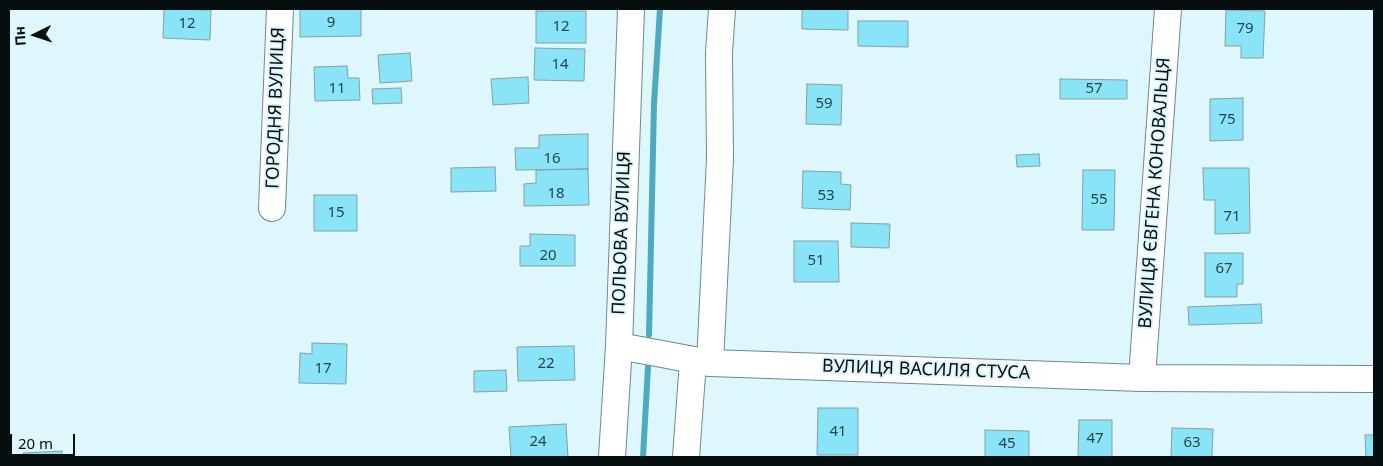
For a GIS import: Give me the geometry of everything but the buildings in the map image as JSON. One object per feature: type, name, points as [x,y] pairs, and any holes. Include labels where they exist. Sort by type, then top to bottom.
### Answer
[{"type":"street","name":"ГОРОДНЯ ВУЛИЦЯ","points":[[272,208],[280,9]]},
{"type":"street","name":"ПОЛЬОВА ВУЛИЦЯ","points":[[612,457],[631,9]]},
{"type":"street","points":[[686,457],[701,362],[720,159],[719,53],[722,9]]},
{"type":"street","name":"ВУЛИЦЯ ЄВГЕНА КОНОВАЛЬЦЯ","points":[[1142,378],[1168,9]]},
{"type":"street","name":"ВУЛИЦЯ ВАСИЛЯ СТУСА","points":[[618,346],[701,362],[1142,378],[1374,379]]},
{"type":"waterway","points":[[649,335],[654,104],[660,9]]},
{"type":"waterway","points":[[643,457],[648,367]]}]
